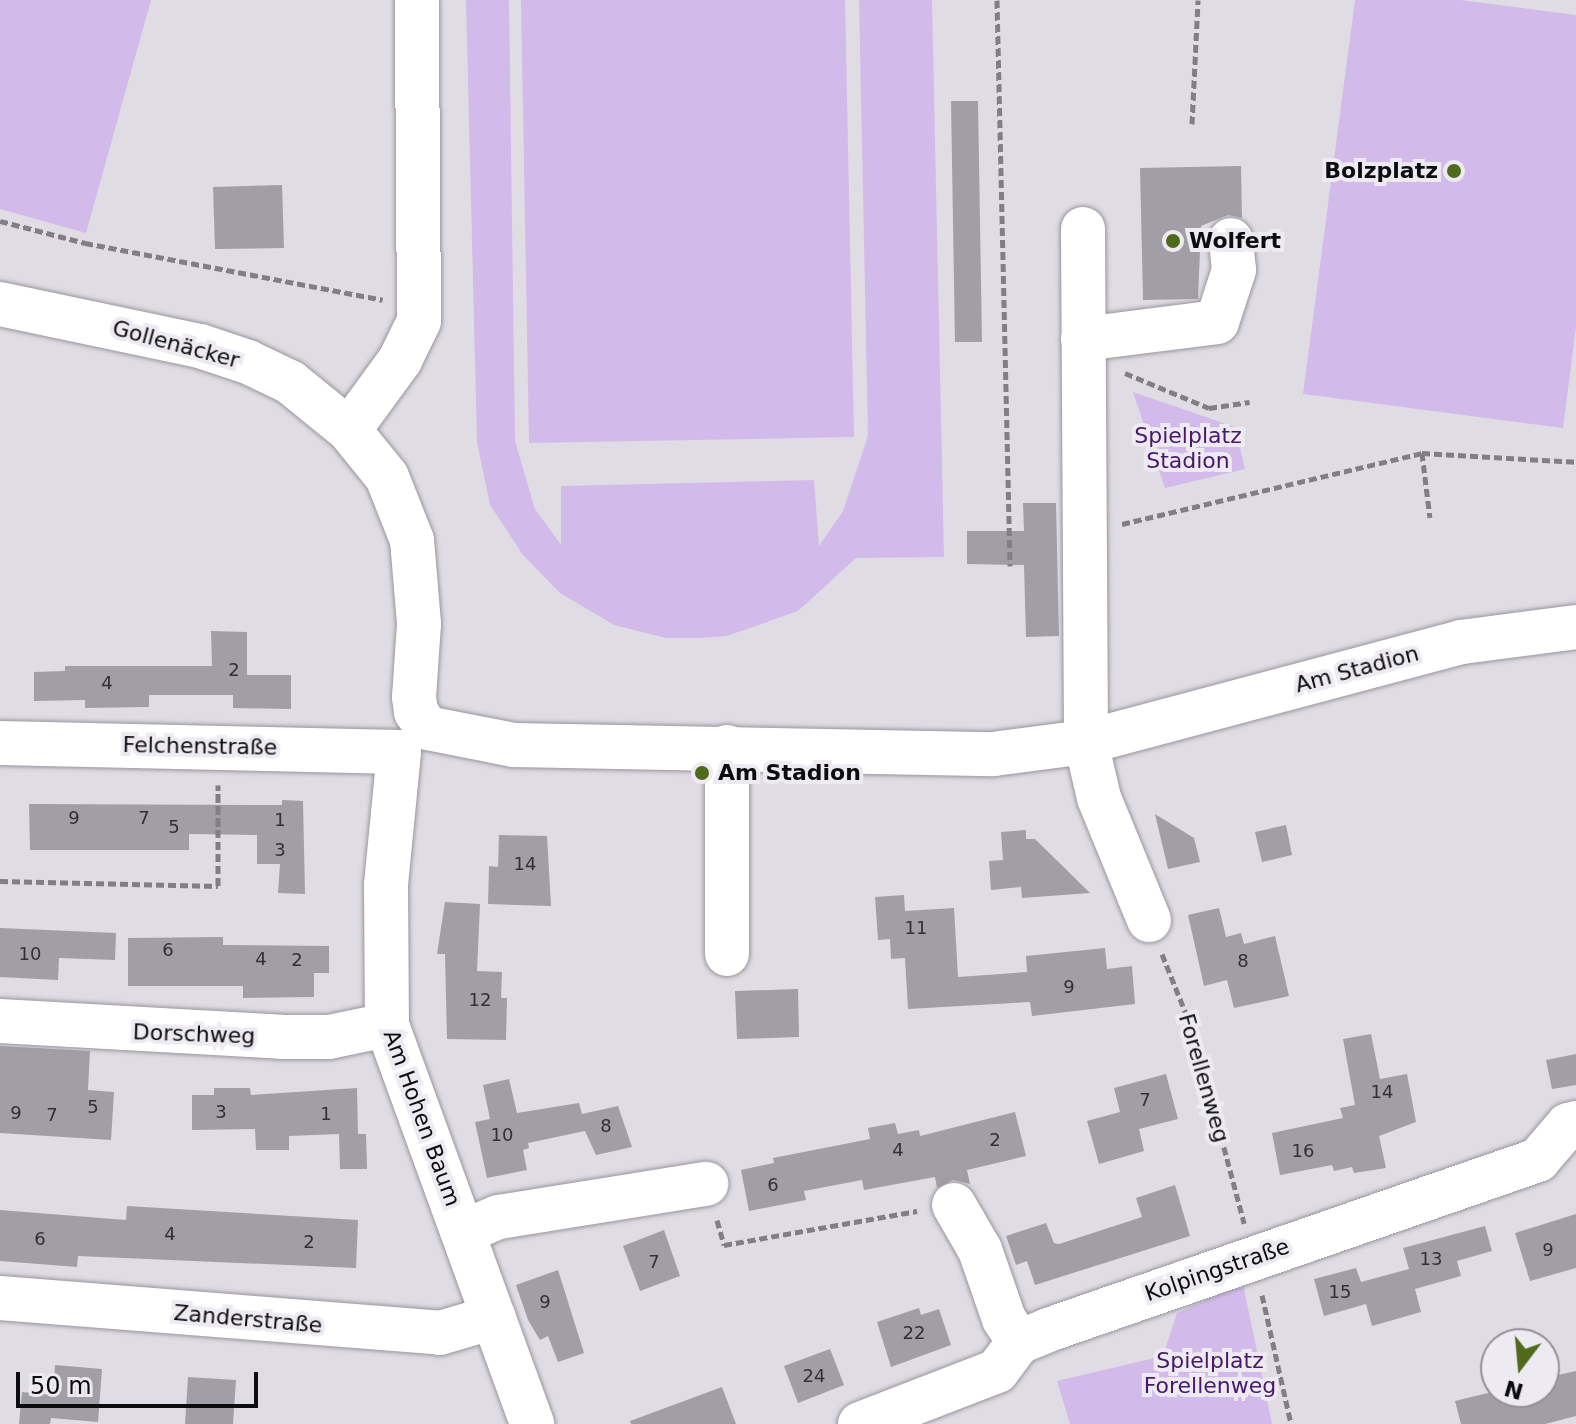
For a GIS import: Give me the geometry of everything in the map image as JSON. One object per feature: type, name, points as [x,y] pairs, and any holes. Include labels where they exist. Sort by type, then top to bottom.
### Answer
[{"type":"street","points":[[349,430],[400,360],[419,321],[417,0]]},
{"type":"street","points":[[1083,229],[1086,742],[1099,798],[1149,920]]},
{"type":"street","points":[[1083,348],[1217,322],[1240,250]]},
{"type":"street","name":"Gollenäcker","points":[[0,304],[200,346],[248,362],[290,382],[349,430],[387,477],[412,540],[419,624],[413,740]]},
{"type":"street","name":"Am Stadion","points":[[413,740],[514,745],[993,754],[1086,742],[1461,642],[1575,627]]},
{"type":"street","name":"Felchenstraße","points":[[0,743],[218,746],[413,740]]},
{"type":"street","name":"Am Hohen Baum","points":[[413,740],[386,885],[387,1025],[532,1424]]},
{"type":"street","points":[[727,747],[727,954]]},
{"type":"street","name":"Dorschweg","points":[[0,1021],[282,1037],[329,1037],[387,1025]]},
{"type":"street","name":"Kolpingstraße","points":[[1019,1342],[1538,1160],[1568,1125],[1576,1123]]},
{"type":"street","points":[[463,1232],[514,1215],[706,1184]]},
{"type":"street","points":[[860,1424],[997,1371],[1019,1342],[1004,1319],[980,1250],[954,1205]]},
{"type":"street","name":"Zanderstraße","points":[[0,1298],[440,1333],[494,1317]]},
{"type":"path","points":[[997,0],[1010,566]]},
{"type":"path","points":[[1192,124],[1198,0]]},
{"type":"path","points":[[0,221],[85,243],[419,306]]},
{"type":"path","points":[[1083,348],[1209,408],[1250,402]]},
{"type":"path","points":[[1422,453],[1430,518]]},
{"type":"path","points":[[1084,532],[1422,453],[1576,462]]},
{"type":"path","points":[[0,881],[218,886],[218,746]]},
{"type":"path","name":"Forellenweg","points":[[1149,920],[1193,1031],[1253,1258],[1291,1424]]},
{"type":"path","points":[[724,1245],[954,1205]]},
{"type":"green space","points":[[0,0],[151,0],[86,233],[0,209]]},
{"type":"green space","points":[[466,0],[509,0],[515,441],[535,509],[561,545],[561,486],[814,480],[819,546],[843,511],[868,436],[859,0],[932,0],[944,557],[856,558],[798,611],[727,636],[666,638],[614,625],[560,593],[523,555],[490,505],[477,442]]},
{"type":"green space","points":[[521,0],[845,0],[854,437],[529,443]]},
{"type":"green space","name":"Bolzplatz","points":[[1355,0],[1460,0],[1576,15],[1576,327],[1563,428],[1303,394]]},
{"type":"green space","name":"Spielplatz Stadion","points":[[1133,392],[1235,427],[1245,469],[1165,488]]},
{"type":"green space","name":"Spielplatz Forellenweg","points":[[1243,1284],[1272,1424],[1070,1424],[1057,1381],[1163,1356],[1177,1313]]},
{"type":"building","points":[[951,101],[978,101],[982,342],[955,342]]},
{"type":"building","points":[[1241,166],[1242,218],[1228,215],[1201,226],[1198,299],[1143,300],[1140,168]]},
{"type":"building","points":[[282,185],[284,248],[215,249],[213,187]]},
{"type":"building","points":[[1023,503],[1056,503],[1059,636],[1026,637],[1024,565],[967,564],[967,531],[1024,531]]},
{"type":"building","points":[[211,631],[247,632],[247,675],[291,675],[291,709],[233,708],[233,695],[149,695],[149,707],[85,708],[85,700],[34,701],[34,672],[65,671],[65,666],[212,666]]},
{"type":"building","points":[[282,800],[303,801],[305,894],[278,893],[280,864],[257,864],[257,835],[189,834],[189,850],[30,850],[29,804],[282,805]]},
{"type":"building","points":[[1155,814],[1194,838],[1200,862],[1168,869]]},
{"type":"building","points":[[1286,825],[1292,855],[1262,862],[1255,832]]},
{"type":"building","points":[[1026,830],[1026,839],[1035,839],[1090,893],[1022,898],[1021,887],[991,890],[989,861],[1003,860],[1001,832]]},
{"type":"building","points":[[499,835],[547,836],[551,906],[488,904],[489,866],[498,867]]},
{"type":"building","points":[[904,895],[905,911],[954,908],[958,977],[1027,972],[1026,956],[1105,948],[1107,969],[1132,966],[1135,1004],[1032,1016],[1030,1002],[908,1009],[905,958],[891,959],[890,939],[878,940],[875,897]]},
{"type":"building","points":[[445,902],[480,904],[477,971],[502,972],[501,998],[507,998],[506,1040],[447,1039],[445,954],[437,954]]},
{"type":"building","points":[[1219,908],[1226,937],[1241,933],[1244,944],[1275,936],[1289,996],[1234,1008],[1227,980],[1204,986],[1188,915]]},
{"type":"building","points":[[0,928],[116,933],[115,960],[59,958],[58,980],[0,977]]},
{"type":"building","points":[[223,937],[223,945],[329,946],[329,973],[314,973],[314,997],[243,998],[243,986],[128,986],[128,938]]},
{"type":"building","points":[[798,989],[799,1037],[737,1039],[735,991]]},
{"type":"building","points":[[1371,1034],[1380,1079],[1407,1074],[1416,1122],[1379,1136],[1386,1168],[1354,1173],[1352,1167],[1334,1171],[1332,1165],[1280,1175],[1272,1133],[1343,1118],[1340,1108],[1355,1105],[1343,1039]]},
{"type":"building","points":[[0,1046],[90,1051],[88,1090],[114,1092],[111,1140],[0,1133]]},
{"type":"building","points":[[1576,1054],[1576,1085],[1552,1089],[1546,1060]]},
{"type":"building","points":[[1166,1074],[1178,1119],[1139,1129],[1144,1151],[1099,1164],[1087,1121],[1120,1112],[1114,1088]]},
{"type":"building","points":[[509,1079],[517,1113],[579,1103],[582,1114],[618,1106],[632,1147],[596,1155],[585,1131],[528,1143],[529,1148],[523,1150],[527,1170],[487,1178],[475,1122],[490,1119],[483,1085]]},
{"type":"building","points":[[214,1088],[250,1088],[251,1095],[357,1088],[358,1134],[366,1134],[367,1169],[340,1169],[339,1134],[289,1136],[289,1150],[256,1150],[255,1129],[192,1130],[192,1095],[214,1095]]},
{"type":"building","points":[[1015,1112],[1026,1156],[967,1170],[970,1184],[953,1180],[937,1188],[935,1177],[864,1190],[862,1180],[804,1191],[806,1200],[749,1211],[741,1170],[774,1163],[773,1158],[870,1139],[868,1128],[895,1123],[898,1134],[919,1130],[920,1136]]},
{"type":"building","points":[[1175,1185],[1190,1236],[1035,1285],[1027,1261],[1016,1265],[1006,1236],[1046,1223],[1054,1243],[1059,1244],[1142,1217],[1136,1198]]},
{"type":"building","points":[[127,1206],[358,1220],[356,1268],[78,1256],[77,1267],[0,1261],[0,1210],[126,1220]]},
{"type":"building","points":[[1576,1214],[1576,1268],[1530,1281],[1515,1233]]},
{"type":"building","points":[[1485,1226],[1492,1251],[1457,1261],[1461,1276],[1415,1289],[1421,1312],[1372,1326],[1366,1304],[1324,1316],[1314,1279],[1356,1268],[1361,1282],[1409,1269],[1403,1248]]},
{"type":"building","points":[[664,1230],[680,1276],[640,1291],[623,1246]]},
{"type":"building","points":[[558,1270],[584,1353],[558,1362],[548,1336],[540,1340],[528,1320],[516,1285]]},
{"type":"building","points":[[919,1308],[921,1315],[939,1309],[951,1345],[891,1367],[877,1322]]},
{"type":"building","points":[[830,1349],[844,1385],[798,1403],[784,1366]]},
{"type":"building","points":[[55,1365],[102,1369],[98,1422],[51,1418],[50,1424],[19,1424],[22,1392],[53,1395]]},
{"type":"building","points":[[1576,1371],[1576,1416],[1545,1424],[1461,1424],[1455,1401],[1480,1395],[1480,1408],[1560,1408],[1560,1374]]},
{"type":"building","points":[[188,1377],[236,1380],[233,1424],[185,1424]]},
{"type":"building","points":[[722,1387],[736,1424],[631,1424],[630,1421]]},
{"type":"place","name":"Bolzplatz","points":[[1454,171]]},
{"type":"place","name":"Wolfert","points":[[1173,241]]},
{"type":"place","name":"Am Stadion","points":[[702,773]]}]
